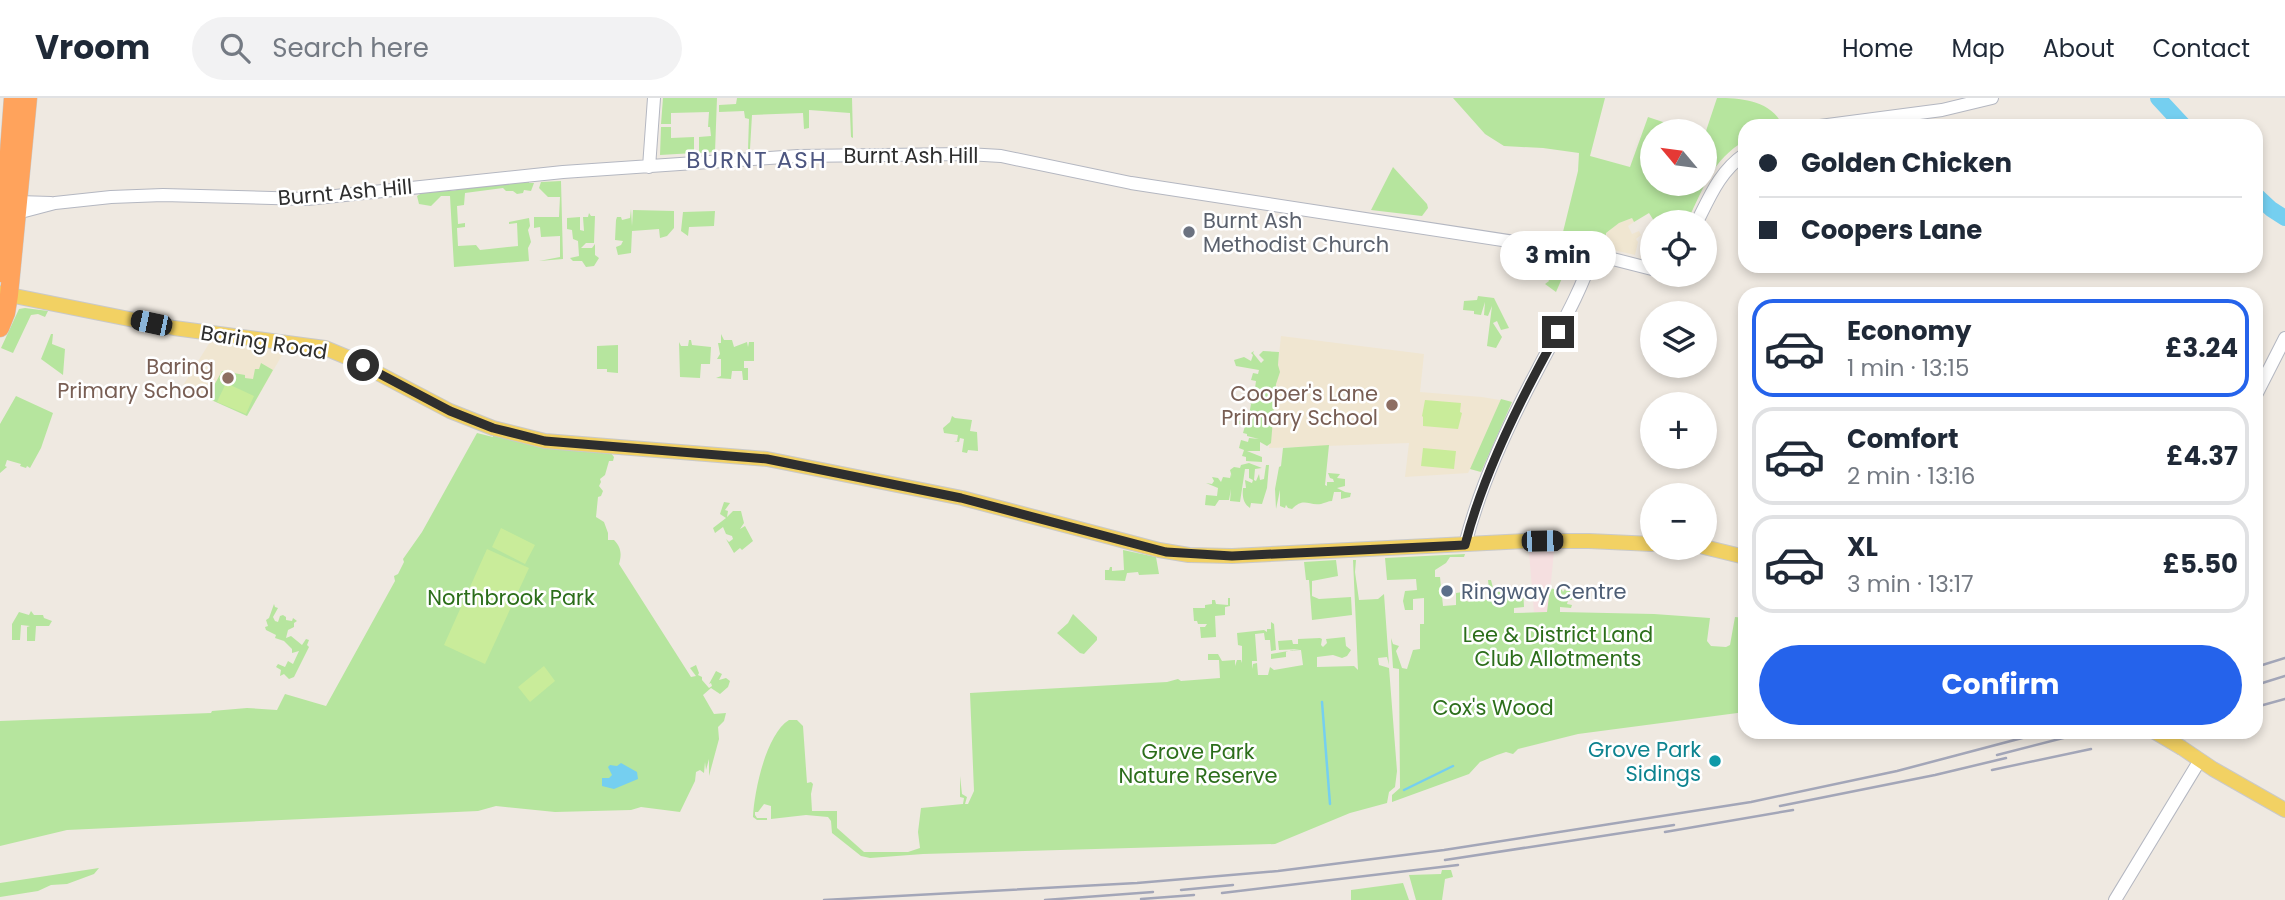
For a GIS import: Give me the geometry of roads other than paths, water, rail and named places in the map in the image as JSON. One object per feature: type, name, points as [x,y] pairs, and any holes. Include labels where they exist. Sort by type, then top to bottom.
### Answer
[{"type":"highway","points":[[4,297],[13,98]]},
{"type":"highway","points":[[7,208],[28,98]]},
{"type":"main road","name":"Baring Road","points":[[4,297],[60,305],[174,328],[329,349],[450,411],[493,428],[545,441],[767,459],[961,498],[1166,552],[1232,556],[1556,541],[1640,544]]},
{"type":"main road","name":"Baring Road","points":[[4,297],[60,305]]},
{"type":"main road","points":[[1717,550],[1738,554]]},
{"type":"main road","points":[[2167,739],[2285,810]]},
{"type":"street","points":[[649,167],[654,98]]},
{"type":"street","points":[[1873,119],[1942,110],[1992,98]]},
{"type":"street","name":"Burnt Ash Hill","points":[[7,208],[111,197],[163,195],[307,199],[527,175],[825,155],[983,155],[1001,156],[1131,183],[1593,254],[1640,266]]},
{"type":"street","points":[[1703,210],[1719,178],[1738,159]]},
{"type":"street","points":[[1465,545],[1488,477],[1528,387],[1580,289],[1593,254]]},
{"type":"street","points":[[2263,381],[2285,338]]},
{"type":"street","points":[[2115,900],[2200,761]]},
{"type":"water","points":[[621,763],[637,772],[638,779],[614,789],[602,786],[602,778],[612,775],[608,767]]},
{"type":"waterway","points":[[2158,98],[2178,119]]},
{"type":"waterway","points":[[2263,202],[2285,218]]},
{"type":"waterway","points":[[1322,702],[1330,804]]},
{"type":"waterway","points":[[1404,790],[1453,766]]},
{"type":"railway","points":[[2263,665],[2285,658]]},
{"type":"railway","points":[[2263,683],[2285,676]]},
{"type":"railway","points":[[2263,705],[2285,699]]},
{"type":"railway","points":[[824,900],[1137,883],[1278,871],[1444,850],[1751,802],[1897,771],[2018,739]]},
{"type":"railway","points":[[1997,755],[2059,739]]},
{"type":"railway","points":[[1992,770],[2091,749]]},
{"type":"railway","points":[[1780,806],[2006,758]]},
{"type":"railway","points":[[1665,832],[1793,810]]},
{"type":"railway","points":[[1445,860],[1674,825]]},
{"type":"railway","points":[[1222,893],[1458,865]]},
{"type":"railway","points":[[1181,890],[1233,885]]},
{"type":"railway","points":[[1045,900],[1153,892]]},
{"type":"railway","points":[[1141,899],[1194,895]]},
{"type":"place","name":"Burnt Ash Methodist Church","points":[[1189,232]]},
{"type":"place","name":"Baring Primary School","points":[[228,378]]},
{"type":"place","name":"Cooper's Lane Primary School","points":[[1392,405]]},
{"type":"place","name":"Ringway Centre","points":[[1447,591]]},
{"type":"place","name":"Grove Park Sidings","points":[[1715,761]]},
{"type":"district","name":"BURNT ASH","points":[[757,160]]},
{"type":"park label","name":"Northbrook Park","points":[[511,597]]},
{"type":"park label","name":"Lee & District Land Club Allotments","points":[[1558,646]]},
{"type":"park label","name":"Cox's Wood","points":[[1493,707]]},
{"type":"park label","name":"Grove Park Nature Reserve","points":[[1198,763]]}]
